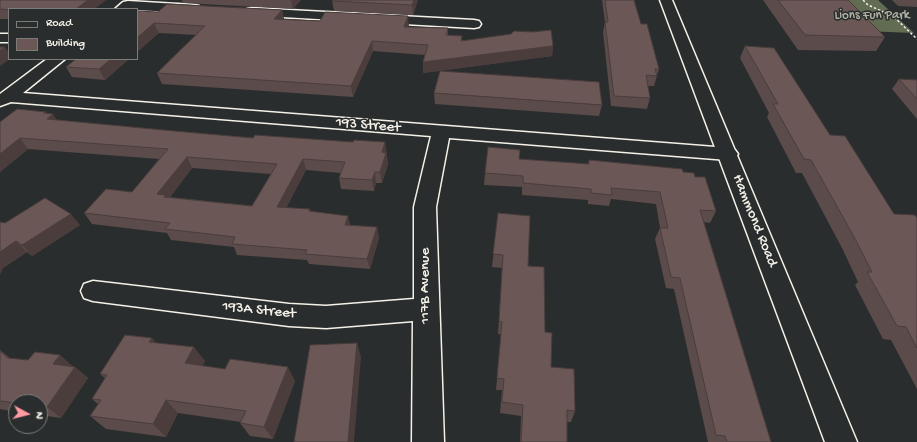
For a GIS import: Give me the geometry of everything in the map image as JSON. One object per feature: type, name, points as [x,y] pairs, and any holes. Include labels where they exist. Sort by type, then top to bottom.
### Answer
[{"type":"street","name":"Hammond Road","points":[[666,0],[842,442]]},
{"type":"street","points":[[125,7],[206,9]]},
{"type":"street","points":[[237,11],[474,24]]},
{"type":"street","points":[[4,100],[56,60]]},
{"type":"street","name":"193 Street","points":[[4,100],[728,154]]},
{"type":"street","name":"117B Avenue","points":[[428,442],[425,207],[441,132]]},
{"type":"street","name":"193A Street","points":[[93,291],[289,315],[326,317],[426,309]]},
{"type":"path","points":[[863,0],[868,5],[893,16],[917,39]]},
{"type":"green space","name":"Lions Fun Park","points":[[835,0],[878,0],[914,33],[864,31]]},
{"type":"building","points":[[0,0],[88,0],[77,8],[0,9]]},
{"type":"building","points":[[414,0],[412,5],[332,1]]},
{"type":"building","points":[[605,0],[634,0],[641,24],[647,24],[659,69],[655,69],[657,76],[646,75],[650,98],[614,96],[605,22],[608,22]]},
{"type":"building","points":[[778,0],[848,0],[885,37],[805,35]]},
{"type":"building","points":[[167,4],[282,10],[274,19],[320,21],[325,12],[408,16],[404,27],[448,28],[446,35],[462,36],[461,41],[511,34],[514,31],[532,32],[551,30],[553,46],[423,62],[428,45],[372,41],[351,86],[157,73],[205,26],[154,23],[138,37],[138,11],[158,12]]},
{"type":"building","points":[[745,46],[774,48],[830,135],[845,136],[894,214],[915,215],[917,218],[917,348],[906,327],[897,326],[867,272],[872,272],[853,235],[811,160],[804,159],[773,104],[778,104]]},
{"type":"building","points":[[75,60],[110,60],[99,69],[66,67]]},
{"type":"building","points":[[440,71],[599,82],[602,105],[434,93]]},
{"type":"building","points":[[899,79],[917,80],[917,99]]},
{"type":"building","points":[[17,109],[53,114],[47,119],[174,131],[253,138],[255,135],[353,142],[354,140],[385,142],[382,152],[386,153],[380,172],[375,172],[372,180],[339,178],[345,162],[303,159],[277,207],[310,209],[309,211],[348,216],[345,225],[377,227],[367,259],[305,254],[307,250],[232,244],[235,237],[165,229],[170,223],[84,213],[106,189],[132,192],[168,149],[20,138],[0,154],[0,122]],"holes":[[[187,157],[277,164],[252,206],[164,197],[165,195],[157,194]]]},
{"type":"building","points":[[488,147],[520,150],[519,159],[589,164],[589,160],[682,169],[683,172],[694,173],[695,177],[705,177],[716,211],[700,210],[771,442],[727,442],[725,436],[716,435],[680,278],[671,277],[660,228],[668,228],[660,192],[611,188],[612,195],[591,193],[591,189],[523,183],[523,176],[485,173]]},
{"type":"building","points":[[45,198],[71,214],[22,245],[16,241],[0,252],[0,222],[5,223]]},
{"type":"building","points":[[498,213],[530,216],[528,266],[544,267],[545,332],[552,333],[551,367],[574,369],[575,411],[567,410],[567,442],[521,442],[523,405],[502,402],[504,379],[497,378],[502,322],[499,321],[503,255],[493,254]]},
{"type":"building","points":[[125,335],[152,338],[149,342],[194,347],[185,363],[225,369],[230,359],[288,367],[264,427],[240,423],[246,411],[166,400],[153,424],[90,416],[101,400],[92,399],[107,375],[100,374]]},
{"type":"building","points":[[357,343],[348,442],[294,442],[310,345]]},
{"type":"building","points":[[0,351],[8,358],[28,360],[35,352],[60,355],[53,364],[75,367],[48,406],[48,394],[8,394],[8,402],[0,401]]}]
